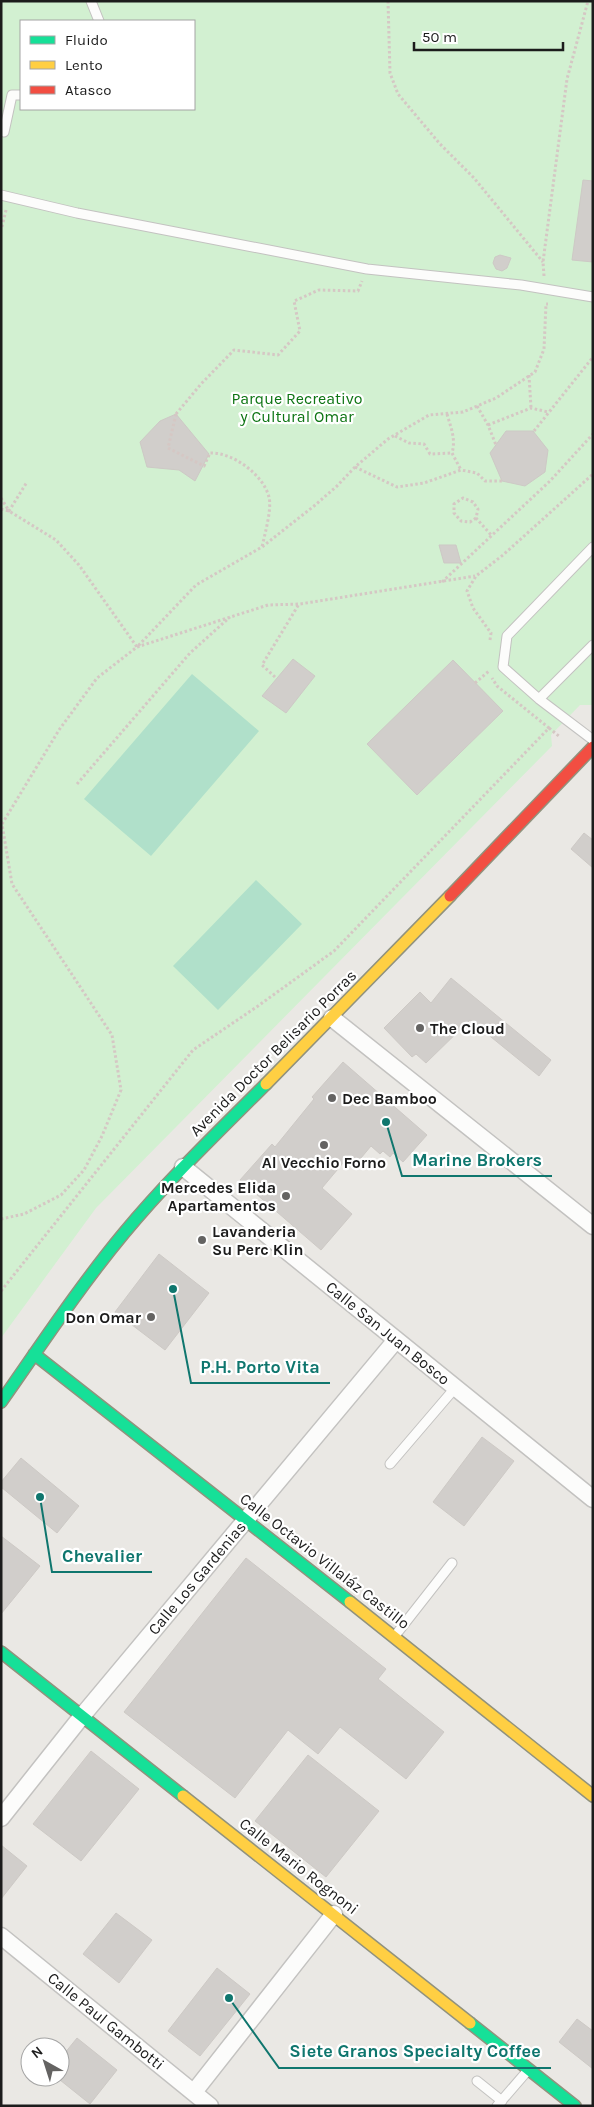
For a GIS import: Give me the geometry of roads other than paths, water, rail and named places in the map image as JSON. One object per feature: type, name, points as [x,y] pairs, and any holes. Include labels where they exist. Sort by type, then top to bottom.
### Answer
[{"type":"street","name":"Avenida Doctor Belisario Porras","points":[[1,1402],[34,1354],[124,1233],[183,1167],[332,1018],[593,747]]},
{"type":"street","points":[[332,1018],[593,1226]]},
{"type":"street","name":"Calle San Juan Bosco","points":[[183,1167],[593,1500]]},
{"type":"street","name":"Calle Los Gardenias","points":[[1,1818],[82,1716],[396,1340]]},
{"type":"street","name":"Calle Octavio Villaláz Castillo","points":[[34,1354],[593,1796]]},
{"type":"street","name":"Calle Mario Rognoni","points":[[1,1652],[575,2106]]},
{"type":"street","points":[[194,2092],[334,1914]]},
{"type":"street","name":"Calle Paul Gambotti","points":[[1,1936],[210,2106]]},
{"type":"lane","points":[[91,1],[98,20]]},
{"type":"lane","points":[[1,131],[4,132],[12,95],[20,95]]},
{"type":"lane","points":[[1,195],[77,213],[367,269],[521,285],[593,297]]},
{"type":"lane","points":[[593,547],[508,636],[503,667],[539,699],[593,740]]},
{"type":"lane","points":[[539,699],[593,645]]},
{"type":"lane","points":[[390,1464],[455,1388]]},
{"type":"lane","points":[[394,1637],[452,1563]]},
{"type":"lane","points":[[477,2081],[500,2103],[529,2069]]},
{"type":"place","name":"The Cloud","points":[[420,1028]]},
{"type":"place","name":"Dec Bamboo","points":[[332,1098]]},
{"type":"place","name":"Marine Brokers","points":[[386,1122]]},
{"type":"place","name":"Al Vecchio Forno","points":[[324,1145]]},
{"type":"place","name":"Mercedes Elida Apartamentos","points":[[286,1196]]},
{"type":"place","name":"Lavanderia Su Perc Klin","points":[[202,1240]]},
{"type":"place","name":"P.H. Porto Vita","points":[[173,1289]]},
{"type":"place","name":"Don Omar","points":[[151,1317]]},
{"type":"place","name":"Chevalier","points":[[40,1497]]},
{"type":"place","name":"Siete Granos Specialty Coffee","points":[[229,1998]]},
{"type":"park label","name":"Parque Recreativo y Cultural Omar","points":[[297,407]]}]
